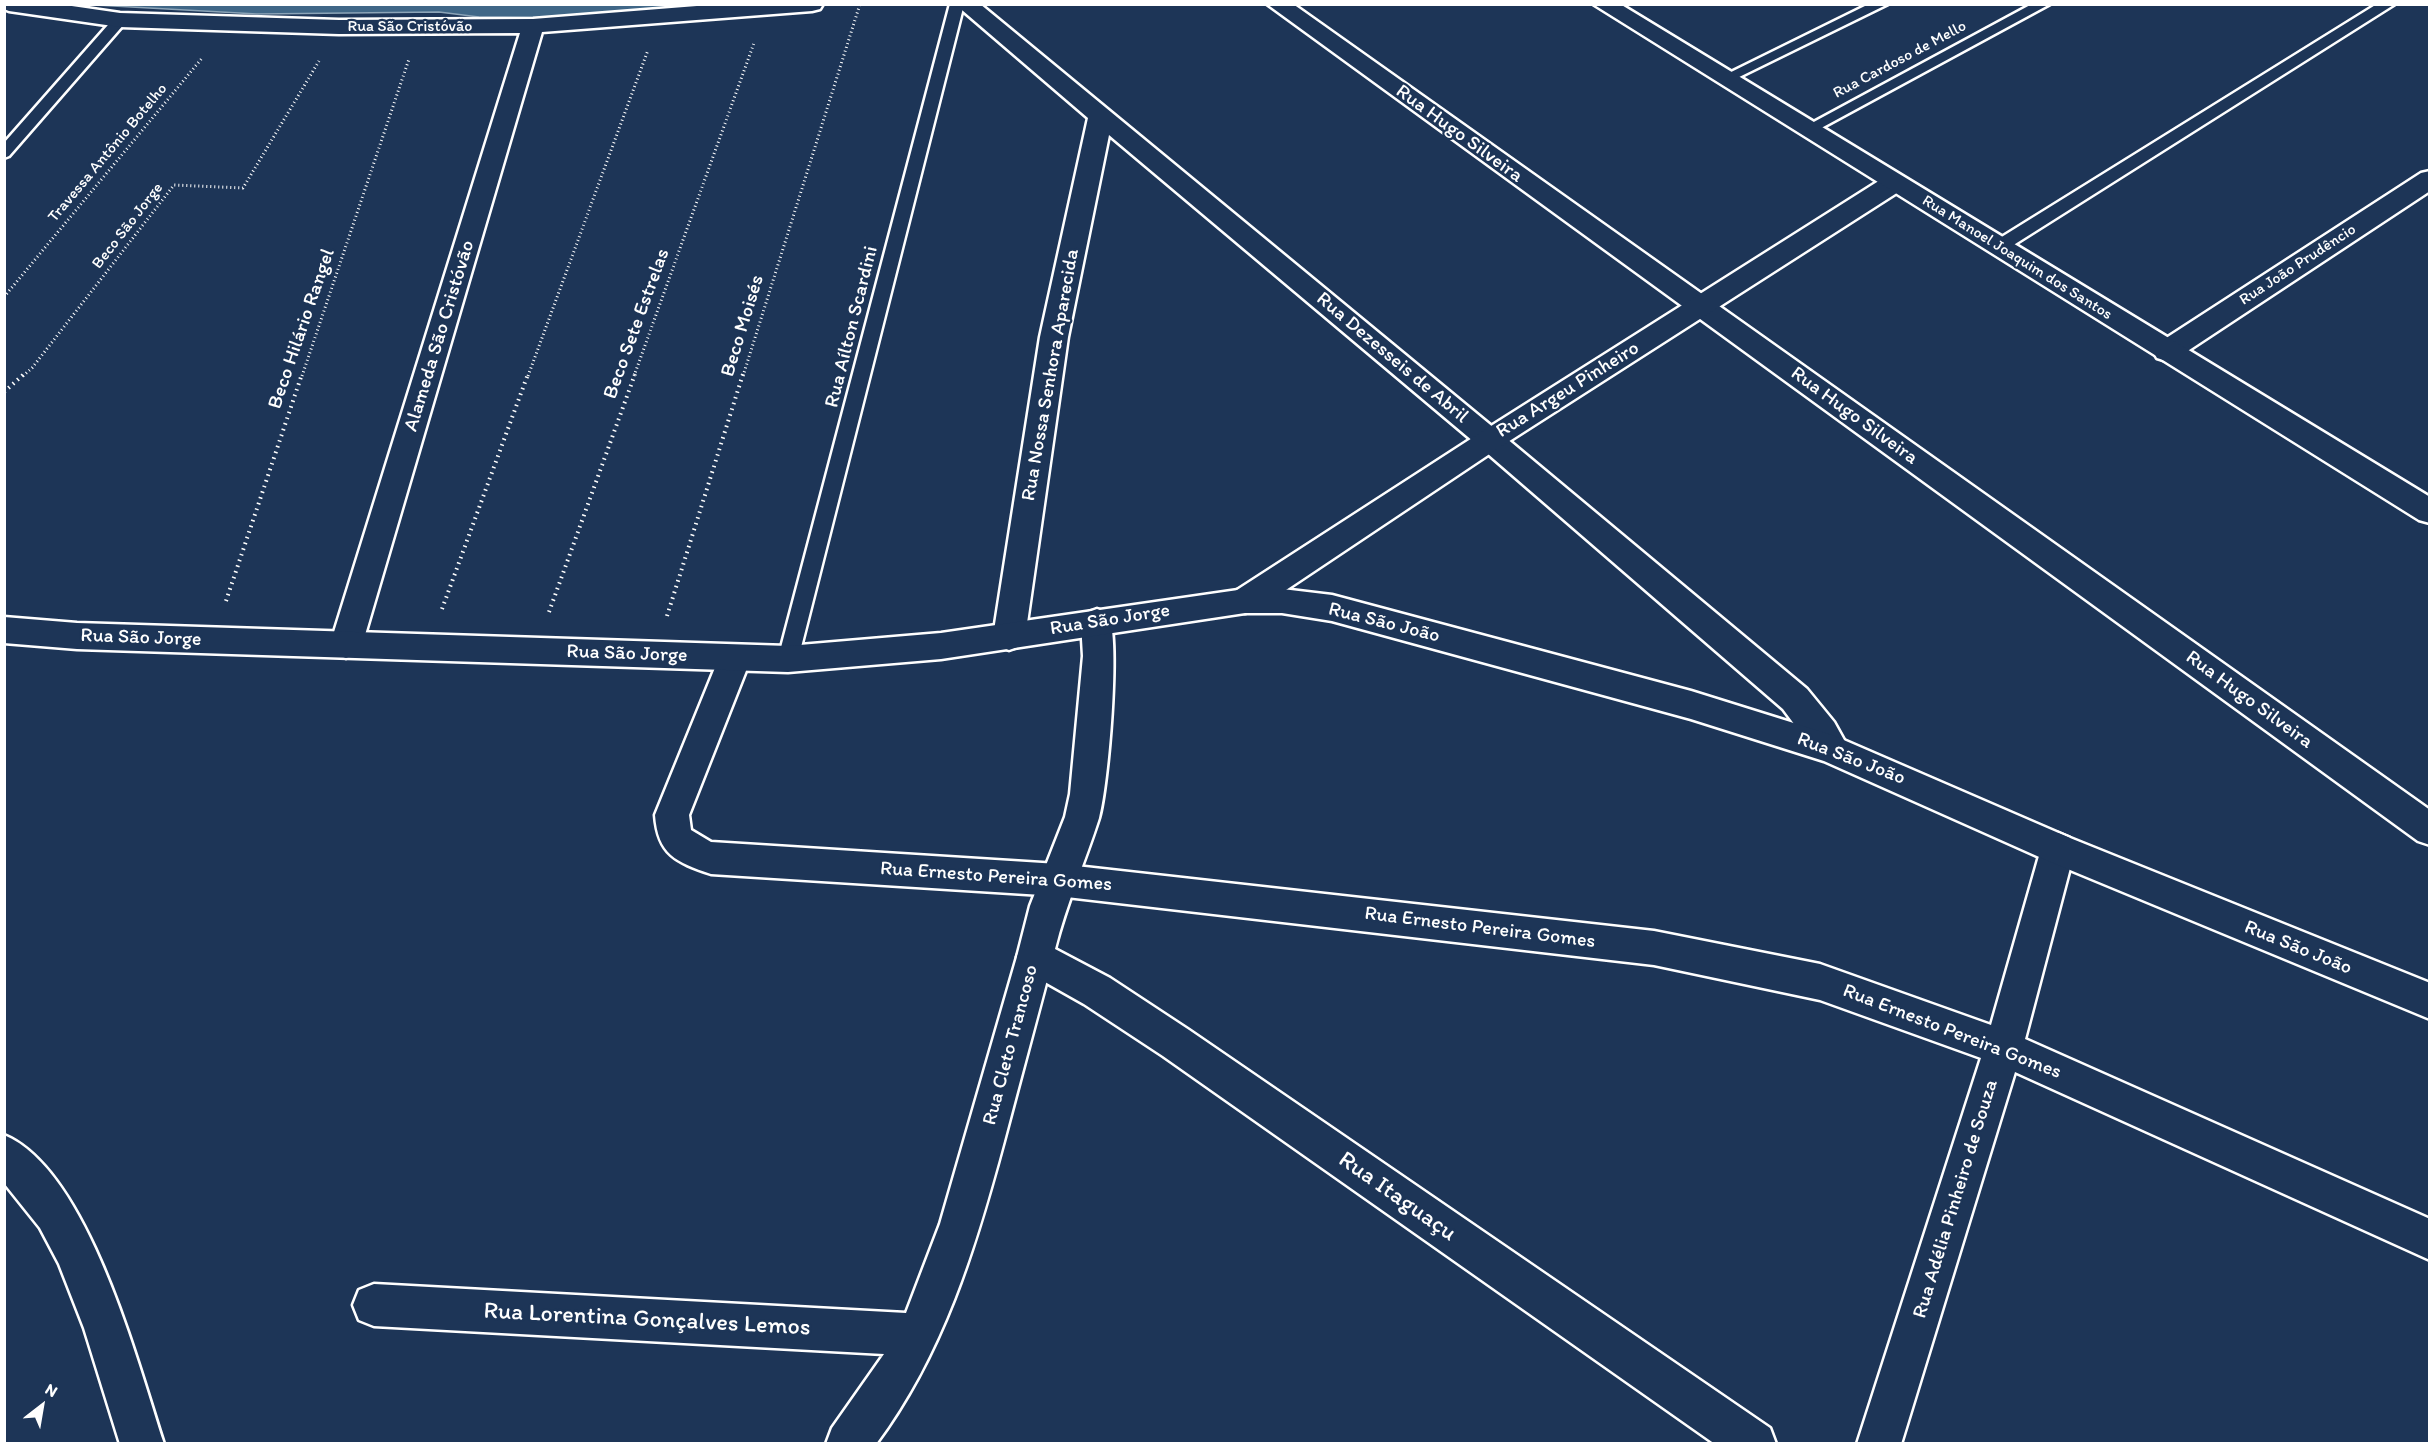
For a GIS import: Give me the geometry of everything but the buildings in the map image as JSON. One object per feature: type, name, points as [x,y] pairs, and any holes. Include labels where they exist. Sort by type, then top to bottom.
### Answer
[{"type":"street","name":"Rua São Cristóvão","points":[[9,4],[120,20],[339,27],[534,26],[660,18],[812,4]]},
{"type":"street","name":"Rua Dezesseis de Abril","points":[[966,4],[1490,440],[1795,699],[1822,732],[1832,749]]},
{"type":"street","name":"Rua Hugo Silveira","points":[[1278,4],[2430,830]]},
{"type":"street","name":"Rua Manoel Joaquim dos Santos","points":[[1604,4],[2430,512]]},
{"type":"street","name":"Alameda São Cristóvão","points":[[346,645],[534,26]]},
{"type":"street","name":"Rua Nossa Senhora Aparecida","points":[[1009,637],[1054,337],[1101,115]]},
{"type":"street","name":"Rua João Prudêncio","points":[[2167,351],[2430,179]]},
{"type":"street","name":"Rua Argeu Pinheiro","points":[[1245,601],[1490,440],[1894,183]]},
{"type":"street","name":"Rua São Jorge","points":[[4,630],[77,636],[212,641],[535,650],[654,657],[788,659],[874,654],[1009,637],[1245,601]]},
{"type":"street","name":"Rua São João","points":[[1245,601],[1282,601],[1332,608],[1691,705],[1832,749],[2058,849],[2430,1002]]},
{"type":"street","name":"Rua Cleto Trancoso","points":[[848,1443],[897,1379],[919,1335],[958,1239],[1041,928],[1082,817],[1087,794],[1099,656],[1097,622]]},
{"type":"street","name":"Rua Ernesto Pereira Gomes","points":[[735,658],[672,815],[673,834],[686,850],[711,858],[1058,880],[1654,948],[1820,982],[2003,1048],[2430,1240]]},
{"type":"street","name":"Rua Adélia Pinheiro de Souza","points":[[1879,1443],[2003,1048],[2058,849]]},
{"type":"street","name":"Rua Itaguaçu","points":[[1035,957],[1096,991],[1166,1037],[1754,1443]]},
{"type":"street","points":[[8,1165],[37,1188],[80,1260],[142,1443]]},
{"type":"street","name":"Rua Lorentina Gonçalves Lemos","points":[[374,1305],[919,1335]]},
{"type":"lane","name":"Rua Aílton Scardini","points":[[788,659],[957,4]]},
{"type":"lane","points":[[1724,79],[1881,4]]},
{"type":"lane","name":"Rua Cardoso de Mello","points":[[1807,130],[2043,4]]},
{"type":"lane","points":[[1998,247],[2388,4]]},
{"type":"lane","points":[[4,153],[120,20]]},
{"type":"path","name":"Beco Moisés","points":[[654,657],[860,4]]},
{"type":"path","name":"Beco Sete Estrelas","points":[[535,650],[767,9]]},
{"type":"path","points":[[428,647],[660,18]]},
{"type":"path","name":"Travessa Antônio Botelho","points":[[4,297],[229,25]]},
{"type":"path","name":"Beco São Jorge","points":[[4,392],[32,368],[174,185],[243,188],[339,27]]},
{"type":"path","name":"Beco Hilário Rangel","points":[[212,641],[420,27]]},
{"type":"water","points":[[95,5],[696,5],[573,18],[479,17],[439,12],[257,14]]}]
